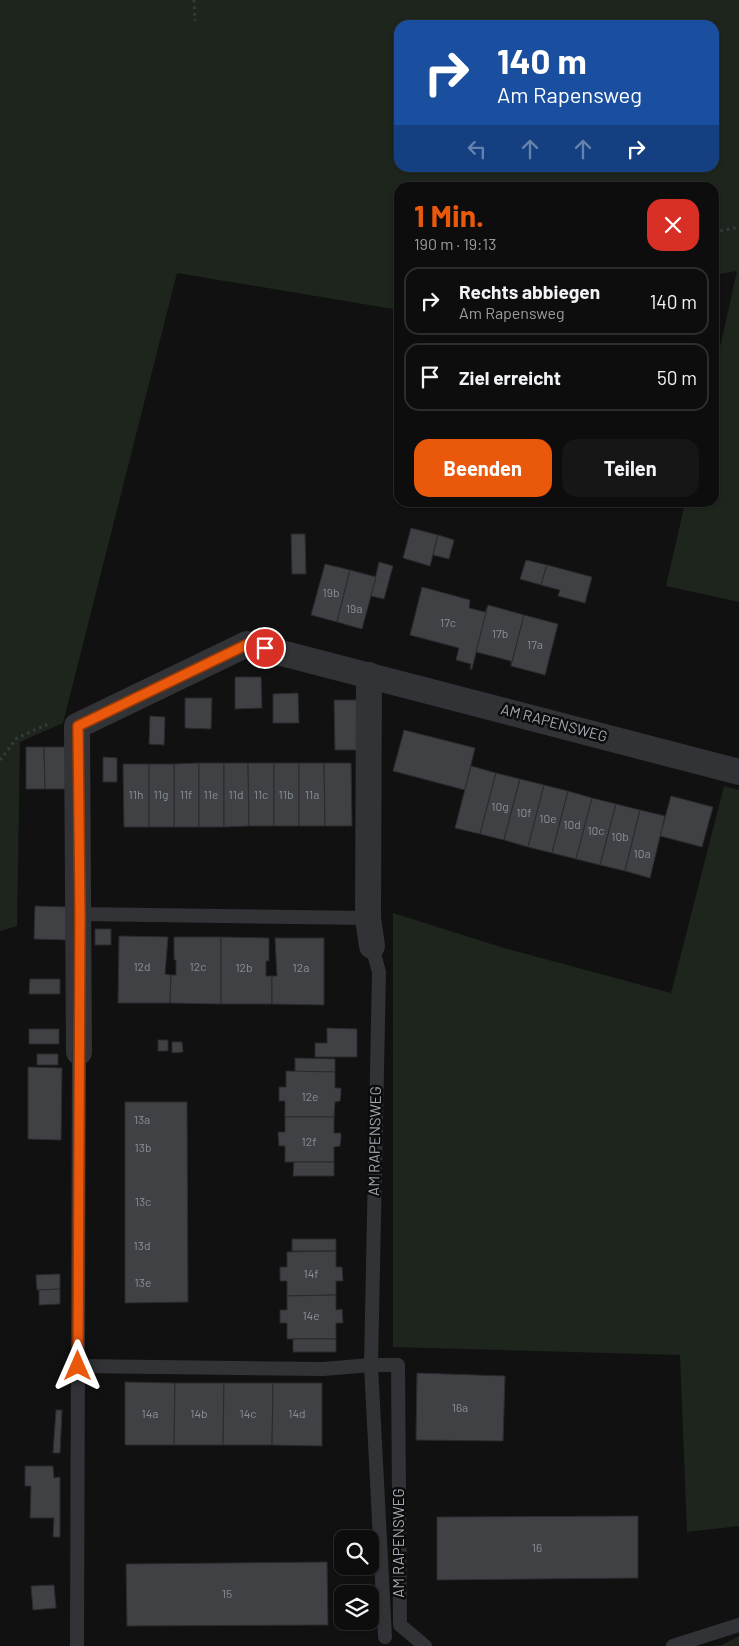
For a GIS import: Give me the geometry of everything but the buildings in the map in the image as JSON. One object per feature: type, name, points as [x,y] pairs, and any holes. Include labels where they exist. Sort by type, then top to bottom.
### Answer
[{"type":"street","name":"AM RAPENSWEG","points":[[74,719],[248,644],[739,772]]},
{"type":"street","name":"AM RAPENSWEG","points":[[369,675],[368,918],[372,946]]},
{"type":"street","points":[[74,719],[80,914],[79,1052]]},
{"type":"lane","points":[[80,914],[368,918]]},
{"type":"lane","name":"AM RAPENSWEG","points":[[372,946],[379,972],[371,1365],[385,1637]]},
{"type":"lane","points":[[77,1646],[79,1052]]},
{"type":"lane","name":"AM RAPENSWEG","points":[[78,1366],[322,1369],[398,1365],[400,1625],[425,1646]]},
{"type":"lane","points":[[673,1646],[739,1625]]},
{"type":"path","points":[[194,0],[195,21]]},
{"type":"path","points":[[719,231],[739,227]]},
{"type":"path","points":[[0,760],[17,738],[74,719]]},
{"type":"shaded area","points":[[0,0],[739,0],[739,602],[666,586],[684,507],[719,507],[719,352],[737,271],[719,274],[719,182],[394,182],[394,309],[177,273],[63,723],[20,742],[17,926],[0,931]]},
{"type":"shaded area","points":[[724,786],[739,790],[739,1526],[687,1532],[680,1355],[393,1347],[393,913],[504,948],[671,993]]},
{"type":"shaded area","points":[[739,1636],[739,1646],[710,1646],[722,1645]]},
{"type":"route","points":[[78,1366],[80,914],[78,726],[248,644],[265,648]]}]
